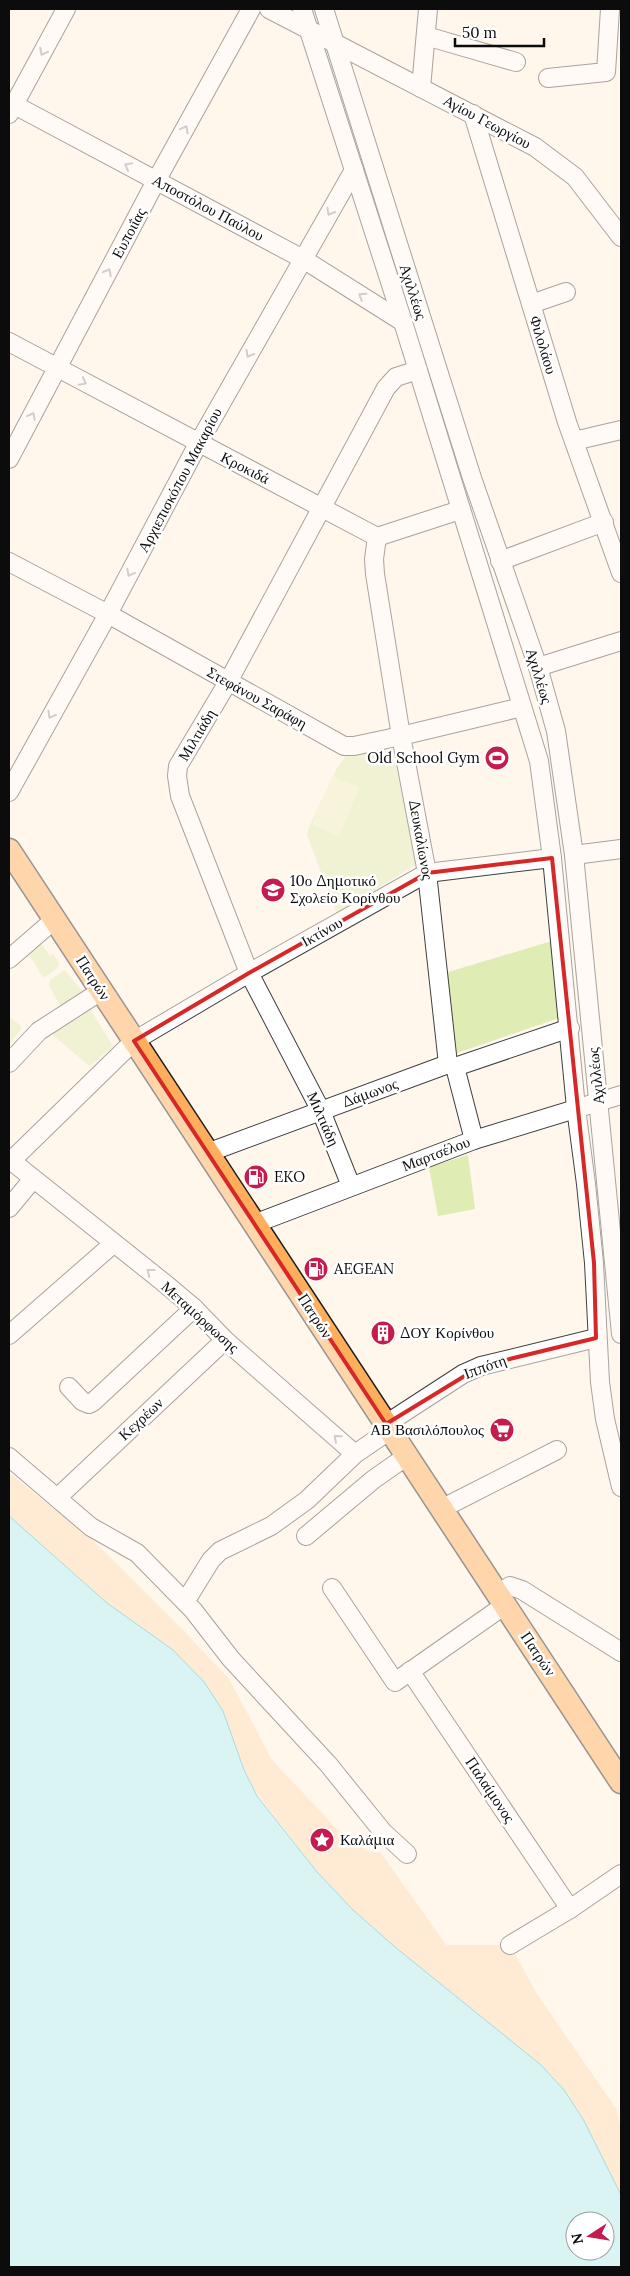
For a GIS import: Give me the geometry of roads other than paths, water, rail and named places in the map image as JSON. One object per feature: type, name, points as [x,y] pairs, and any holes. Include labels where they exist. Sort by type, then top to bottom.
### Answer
[{"type":"main road","name":"Πατρών","points":[[9,850],[621,1782]]},
{"type":"street","points":[[11,107],[66,9]]},
{"type":"street","name":"Ευποιΐας","points":[[9,459],[156,181],[252,9]]},
{"type":"street","name":"Αγίου Γεωργίου","points":[[269,9],[535,147],[575,177],[621,237]]},
{"type":"street","name":"Αχιλλέως","points":[[302,9],[403,322],[534,744],[542,777],[570,1028],[576,1108],[592,1243],[600,1382],[605,1419],[621,1487]]},
{"type":"street","name":"Αχιλλέως","points":[[324,9],[331,42],[500,561],[538,667],[556,731],[574,855],[621,1334]]},
{"type":"street","points":[[421,88],[428,9]]},
{"type":"street","points":[[548,78],[606,72],[606,39],[610,9]]},
{"type":"street","points":[[426,36],[516,62]]},
{"type":"street","name":"Αποστόλου Παύλου","points":[[11,107],[303,259],[403,322]]},
{"type":"street","name":"Φιλολάου","points":[[473,114],[574,441],[621,573]]},
{"type":"street","name":"Αρχιεπισκόπου Μακαρίου","points":[[9,792],[108,614],[198,444],[354,170]]},
{"type":"street","points":[[531,304],[566,292]]},
{"type":"street","name":"Κροκιδά","points":[[9,342],[198,444],[377,537]]},
{"type":"street","name":"Μιλτιάδη","points":[[351,1186],[321,1111],[249,973],[177,788],[178,766],[228,682],[386,388],[396,377],[418,370]]},
{"type":"street","points":[[574,441],[621,430]]},
{"type":"street","points":[[377,537],[460,510]]},
{"type":"street","points":[[500,561],[604,522]]},
{"type":"street","name":"Δευκαλίωνος","points":[[377,537],[374,559],[375,574],[401,736],[427,873],[451,1066],[474,1140]]},
{"type":"street","name":"Στεφάνου Σαράφη","points":[[9,562],[108,614],[344,746],[354,746],[401,736],[522,707]]},
{"type":"street","points":[[538,667],[621,642]]},
{"type":"street","points":[[574,855],[621,849]]},
{"type":"street","name":"Ικτίνου","points":[[10,1160],[134,1041],[249,973],[427,873],[552,858]]},
{"type":"street","points":[[9,959],[54,920]]},
{"type":"street","points":[[9,1063],[39,1031],[101,991]]},
{"type":"street","name":"Δάμωνος","points":[[207,1153],[451,1066],[570,1028]]},
{"type":"street","name":"Μαρτσέλου","points":[[254,1224],[474,1140],[621,1095]]},
{"type":"street","name":"Μεταμόρφωσης","points":[[10,1160],[194,1308],[225,1340],[355,1454]]},
{"type":"street","points":[[9,1208],[33,1179]]},
{"type":"street","points":[[9,1335],[113,1244]]},
{"type":"street","points":[[69,1387],[82,1401],[89,1404],[93,1402],[194,1308]]},
{"type":"street","name":"Ιππότη","points":[[388,1427],[463,1374],[481,1366],[596,1338]]},
{"type":"street","name":"Κεχρέων","points":[[57,1498],[225,1340]]},
{"type":"street","points":[[184,1602],[211,1560],[220,1551],[271,1526],[307,1500],[355,1454],[388,1427]]},
{"type":"street","points":[[441,1508],[557,1450]]},
{"type":"street","points":[[306,1536],[374,1479],[407,1456]]},
{"type":"street","points":[[9,1457],[100,1534],[136,1554],[184,1602],[231,1659],[328,1764],[383,1832],[407,1854]]},
{"type":"street","points":[[332,1588],[395,1682],[503,1602],[510,1586],[522,1590],[621,1652]]},
{"type":"street","name":"Παλαίμονος","points":[[410,1671],[570,1909]]},
{"type":"street","points":[[510,1945],[570,1909],[621,1874]]},
{"type":"water","points":[[9,1516],[107,1603],[173,1650],[204,1682],[223,1711],[244,1770],[257,1796],[317,1872],[353,1910],[395,1947],[541,2065],[564,2090],[583,2119],[621,2195],[621,2267],[9,2267]]},
{"type":"place","name":"Old School Gym","points":[[497,758]]},
{"type":"place","name":"10ο Δημοτικό Σχολείο Κορίνθου","points":[[273,890]]},
{"type":"place","name":"EKO","points":[[256,1177]]},
{"type":"place","name":"AEGEAN","points":[[316,1269]]},
{"type":"place","name":"ΔΟΥ Κορίνθου","points":[[383,1333]]},
{"type":"place","name":"ΑΒ Βασιλόπουλος","points":[[502,1430]]},
{"type":"place","name":"Καλάμια","points":[[322,1840]]}]
